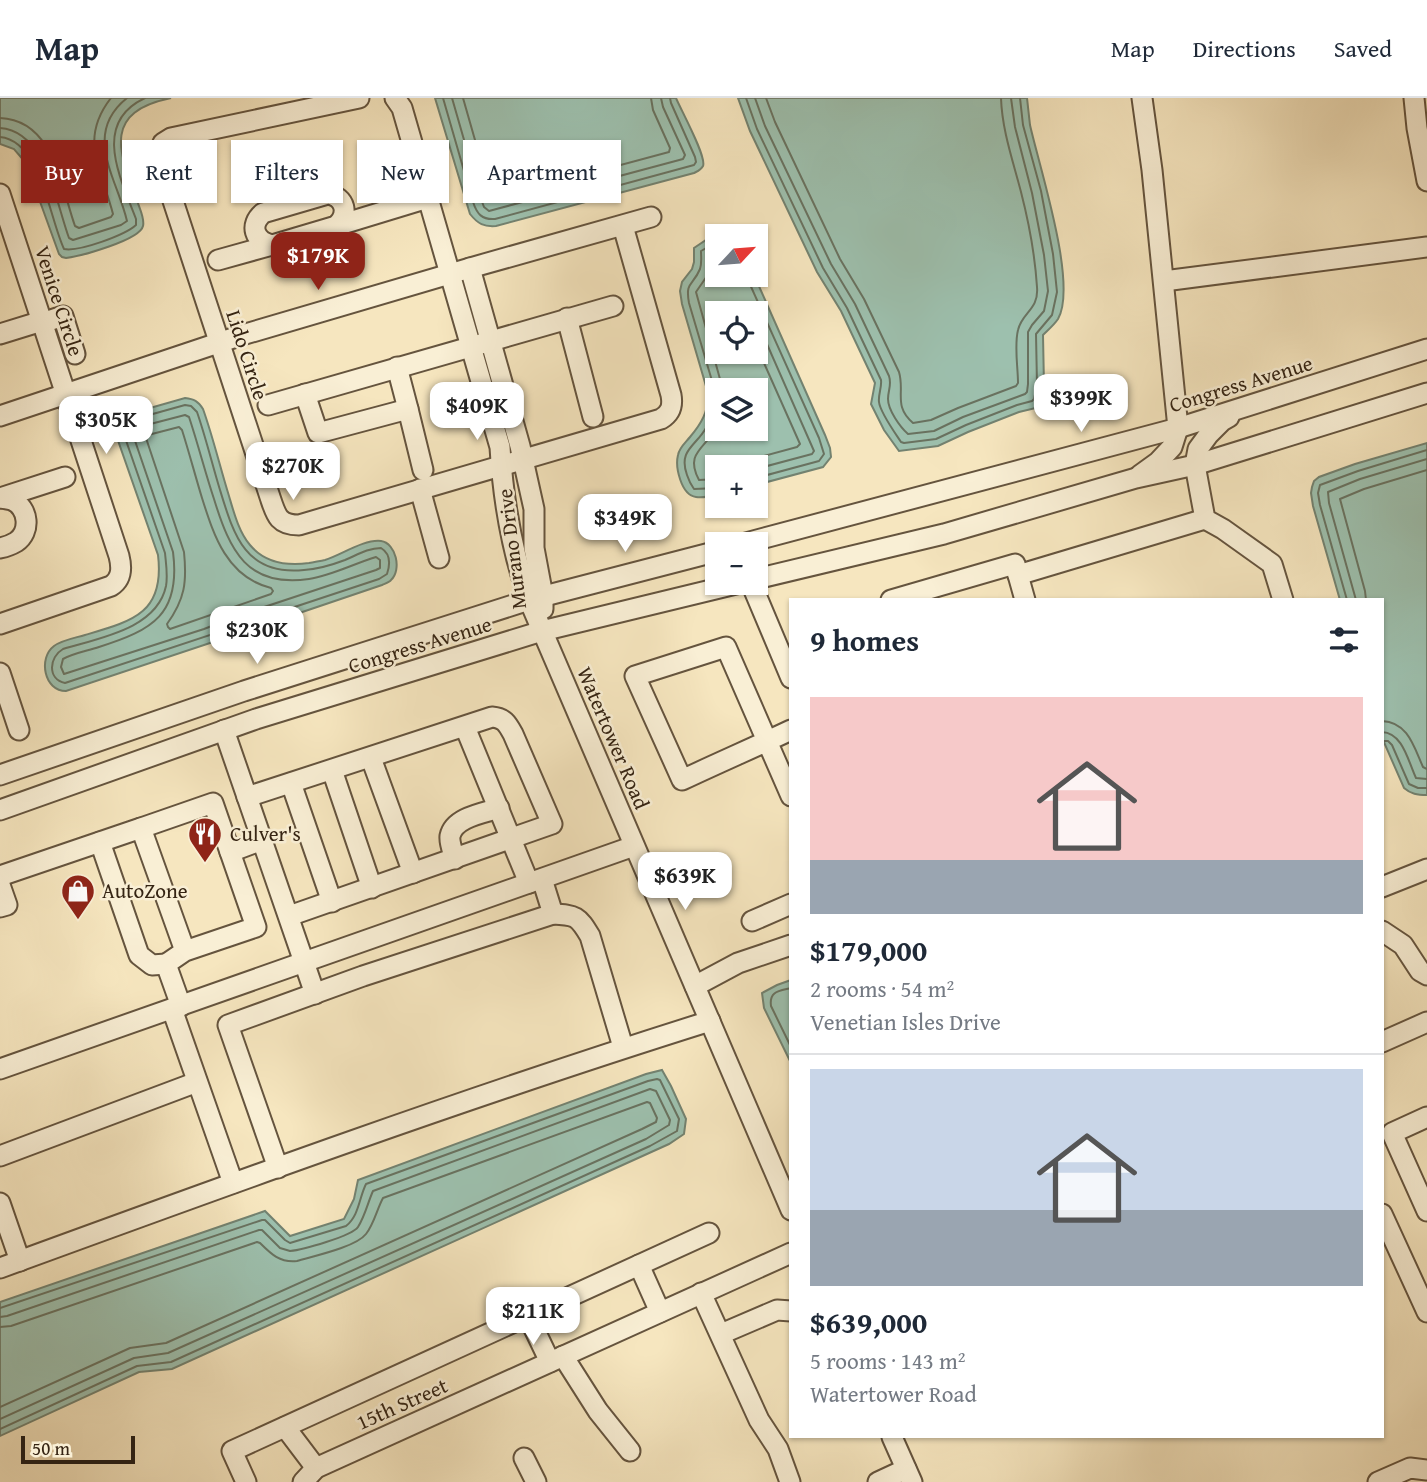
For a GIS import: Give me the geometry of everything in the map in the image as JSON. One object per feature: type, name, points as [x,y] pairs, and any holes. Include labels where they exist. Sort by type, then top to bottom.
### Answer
[{"type":"street","name":"Lido Circle","points":[[359,98],[178,136],[163,143],[158,155],[270,497],[279,519],[285,523],[299,524],[661,419],[666,415],[672,406],[671,394],[623,226]]},
{"type":"street","points":[[395,98],[402,108],[411,140]]},
{"type":"street","points":[[1136,478],[1158,462],[1172,446],[1178,428],[1142,98]]},
{"type":"street","points":[[1414,98],[1427,181]]},
{"type":"street","name":"Venice Circle","points":[[0,194],[119,556],[121,570],[120,578],[111,586],[0,624]]},
{"type":"street","points":[[272,245],[258,239],[256,234],[254,225],[263,213],[328,194],[335,195],[341,200],[345,214],[336,226]]},
{"type":"street","points":[[218,260],[412,203]]},
{"type":"street","points":[[429,203],[450,274]]},
{"type":"street","points":[[0,416],[219,343],[470,268],[652,218]]},
{"type":"street","points":[[1164,281],[1427,247]]},
{"type":"street","name":"Murano Drive","points":[[470,268],[523,459],[534,509],[536,598],[542,631]]},
{"type":"street","name":"Murano Drive","points":[[450,274],[500,447],[503,493],[518,568],[536,598]]},
{"type":"street","points":[[268,405],[613,306]]},
{"type":"street","points":[[0,334],[63,316],[75,354]]},
{"type":"street","points":[[567,318],[593,416]]},
{"type":"street","name":"Congress Avenue","points":[[768,537],[1178,428],[1427,349]]},
{"type":"street","points":[[397,367],[423,470]]},
{"type":"street","points":[[768,576],[944,534],[1136,478],[1195,465],[1427,393]]},
{"type":"street","points":[[305,394],[318,433],[408,409]]},
{"type":"street","points":[[1206,519],[1195,465],[1198,449],[1222,421],[1252,405]]},
{"type":"street","points":[[0,498],[65,477]]},
{"type":"street","points":[[420,489],[439,558]]},
{"type":"street","points":[[0,498],[11,500],[20,506],[26,516],[22,537],[14,544],[0,548]]},
{"type":"street","points":[[1018,575],[1206,519],[1272,564],[1282,598]]},
{"type":"street","name":"Congress Avenue","points":[[0,775],[244,691],[536,598],[705,554]]},
{"type":"street","points":[[898,598],[1015,564],[1024,598]]},
{"type":"street","name":"Congress Avenue","points":[[0,810],[224,730],[542,631],[705,591]]},
{"type":"street","points":[[756,595],[789,671]]},
{"type":"street","name":"Watertower Road","points":[[542,631],[789,1205]]},
{"type":"street","points":[[789,731],[767,741],[682,780],[635,676],[726,647],[767,741],[789,791]]},
{"type":"street","points":[[0,673],[19,730]]},
{"type":"street","points":[[247,797],[492,717],[501,718],[508,725],[552,824],[289,916]]},
{"type":"street","points":[[465,727],[512,838],[554,914]]},
{"type":"street","points":[[224,730],[315,994]]},
{"type":"street","points":[[372,758],[413,873]]},
{"type":"street","points":[[332,770],[372,888]]},
{"type":"street","points":[[291,783],[332,902]]},
{"type":"street","points":[[0,876],[213,803],[256,927],[185,951],[166,964],[152,965],[139,955],[100,842]]},
{"type":"street","points":[[455,859],[450,837],[458,823],[499,808]]},
{"type":"street","points":[[141,828],[185,951]]},
{"type":"street","points":[[230,852],[262,840]]},
{"type":"street","points":[[0,1069],[634,846]]},
{"type":"street","points":[[1384,886],[1427,869]]},
{"type":"street","points":[[0,885],[7,905],[0,907]]},
{"type":"street","points":[[752,920],[789,905]]},
{"type":"street","points":[[278,1168],[228,1025],[363,976],[554,914],[571,915],[580,920],[590,936],[623,1047]]},
{"type":"street","points":[[1384,932],[1404,945],[1420,971],[1427,975]]},
{"type":"street","points":[[695,986],[754,957],[789,946]]},
{"type":"street","points":[[166,964],[197,1082],[233,1184]]},
{"type":"street","points":[[0,1268],[623,1047],[710,1021]]},
{"type":"street","points":[[1384,1041],[1427,1022]]},
{"type":"street","points":[[0,1156],[197,1082]]},
{"type":"street","points":[[1427,1117],[1392,1133],[1427,1211]]},
{"type":"street","points":[[0,1203],[20,1261]]},
{"type":"street","points":[[1384,1218],[1427,1312]]},
{"type":"street","points":[[247,1482],[232,1451],[709,1233]]},
{"type":"street","name":"15th Street","points":[[310,1475],[556,1359],[789,1254]]},
{"type":"street","points":[[639,1265],[660,1312]]},
{"type":"street","points":[[701,1293],[760,1420],[778,1449],[790,1482]]},
{"type":"street","points":[[720,1334],[777,1310],[789,1311]]},
{"type":"street","points":[[528,1316],[556,1359],[630,1451]]},
{"type":"street","points":[[285,1427],[310,1475]]},
{"type":"street","points":[[878,1482],[909,1476],[892,1438]]},
{"type":"street","points":[[524,1458],[536,1482]]},
{"type":"street","points":[[1379,1482],[1410,1468],[1427,1470]]},
{"type":"water","points":[[0,98],[171,98],[149,104],[134,113],[125,123],[121,136],[122,203],[138,203],[143,226],[132,237],[73,257],[66,258],[59,254],[41,203],[108,203],[108,140],[21,140],[21,157],[14,149],[0,144]]},
{"type":"water","points":[[435,98],[676,98],[698,144],[703,166],[694,173],[621,193],[621,140],[463,140],[463,191]]},
{"type":"water","points":[[738,98],[1027,98],[1030,125],[1055,224],[1063,280],[1063,302],[1058,319],[1043,335],[1044,386],[1040,407],[1019,412],[938,446],[899,451],[884,430],[871,404],[875,383],[841,311],[817,272],[750,131]]},
{"type":"water","points":[[467,203],[582,203],[496,226],[485,225],[470,214]]},
{"type":"water","points":[[705,241],[705,287],[759,287],[766,301],[705,301],[705,364],[768,364],[768,307],[830,448],[831,457],[823,467],[768,482],[768,455],[705,455],[705,497],[691,495],[683,486],[678,473],[679,452],[705,413],[705,441],[768,441],[768,378],[705,378],[705,383],[680,291],[682,282],[692,269],[694,248]]},
{"type":"water","points":[[185,398],[196,401],[203,409],[237,522],[246,540],[256,551],[277,562],[301,564],[325,560],[360,545],[381,541],[394,552],[397,564],[394,576],[385,584],[66,691],[59,690],[48,680],[46,673],[49,651],[65,641],[131,619],[151,602],[156,590],[159,575],[158,555],[114,429],[116,418]]},
{"type":"water","points":[[1427,443],[1427,795],[1414,794],[1404,788],[1384,742],[1384,598],[1339,598],[1313,506],[1311,493],[1314,481],[1355,464]]},
{"type":"water","points":[[789,981],[789,1059],[764,1008],[762,993]]},
{"type":"water","points":[[662,1070],[686,1119],[684,1134],[669,1144],[172,1369],[139,1372],[0,1436],[0,1302],[265,1211],[290,1236],[344,1219],[354,1199],[358,1180]]},
{"type":"place","name":"Culver's","points":[[205,864]]},
{"type":"place","name":"AutoZone","points":[[78,921]]}]
